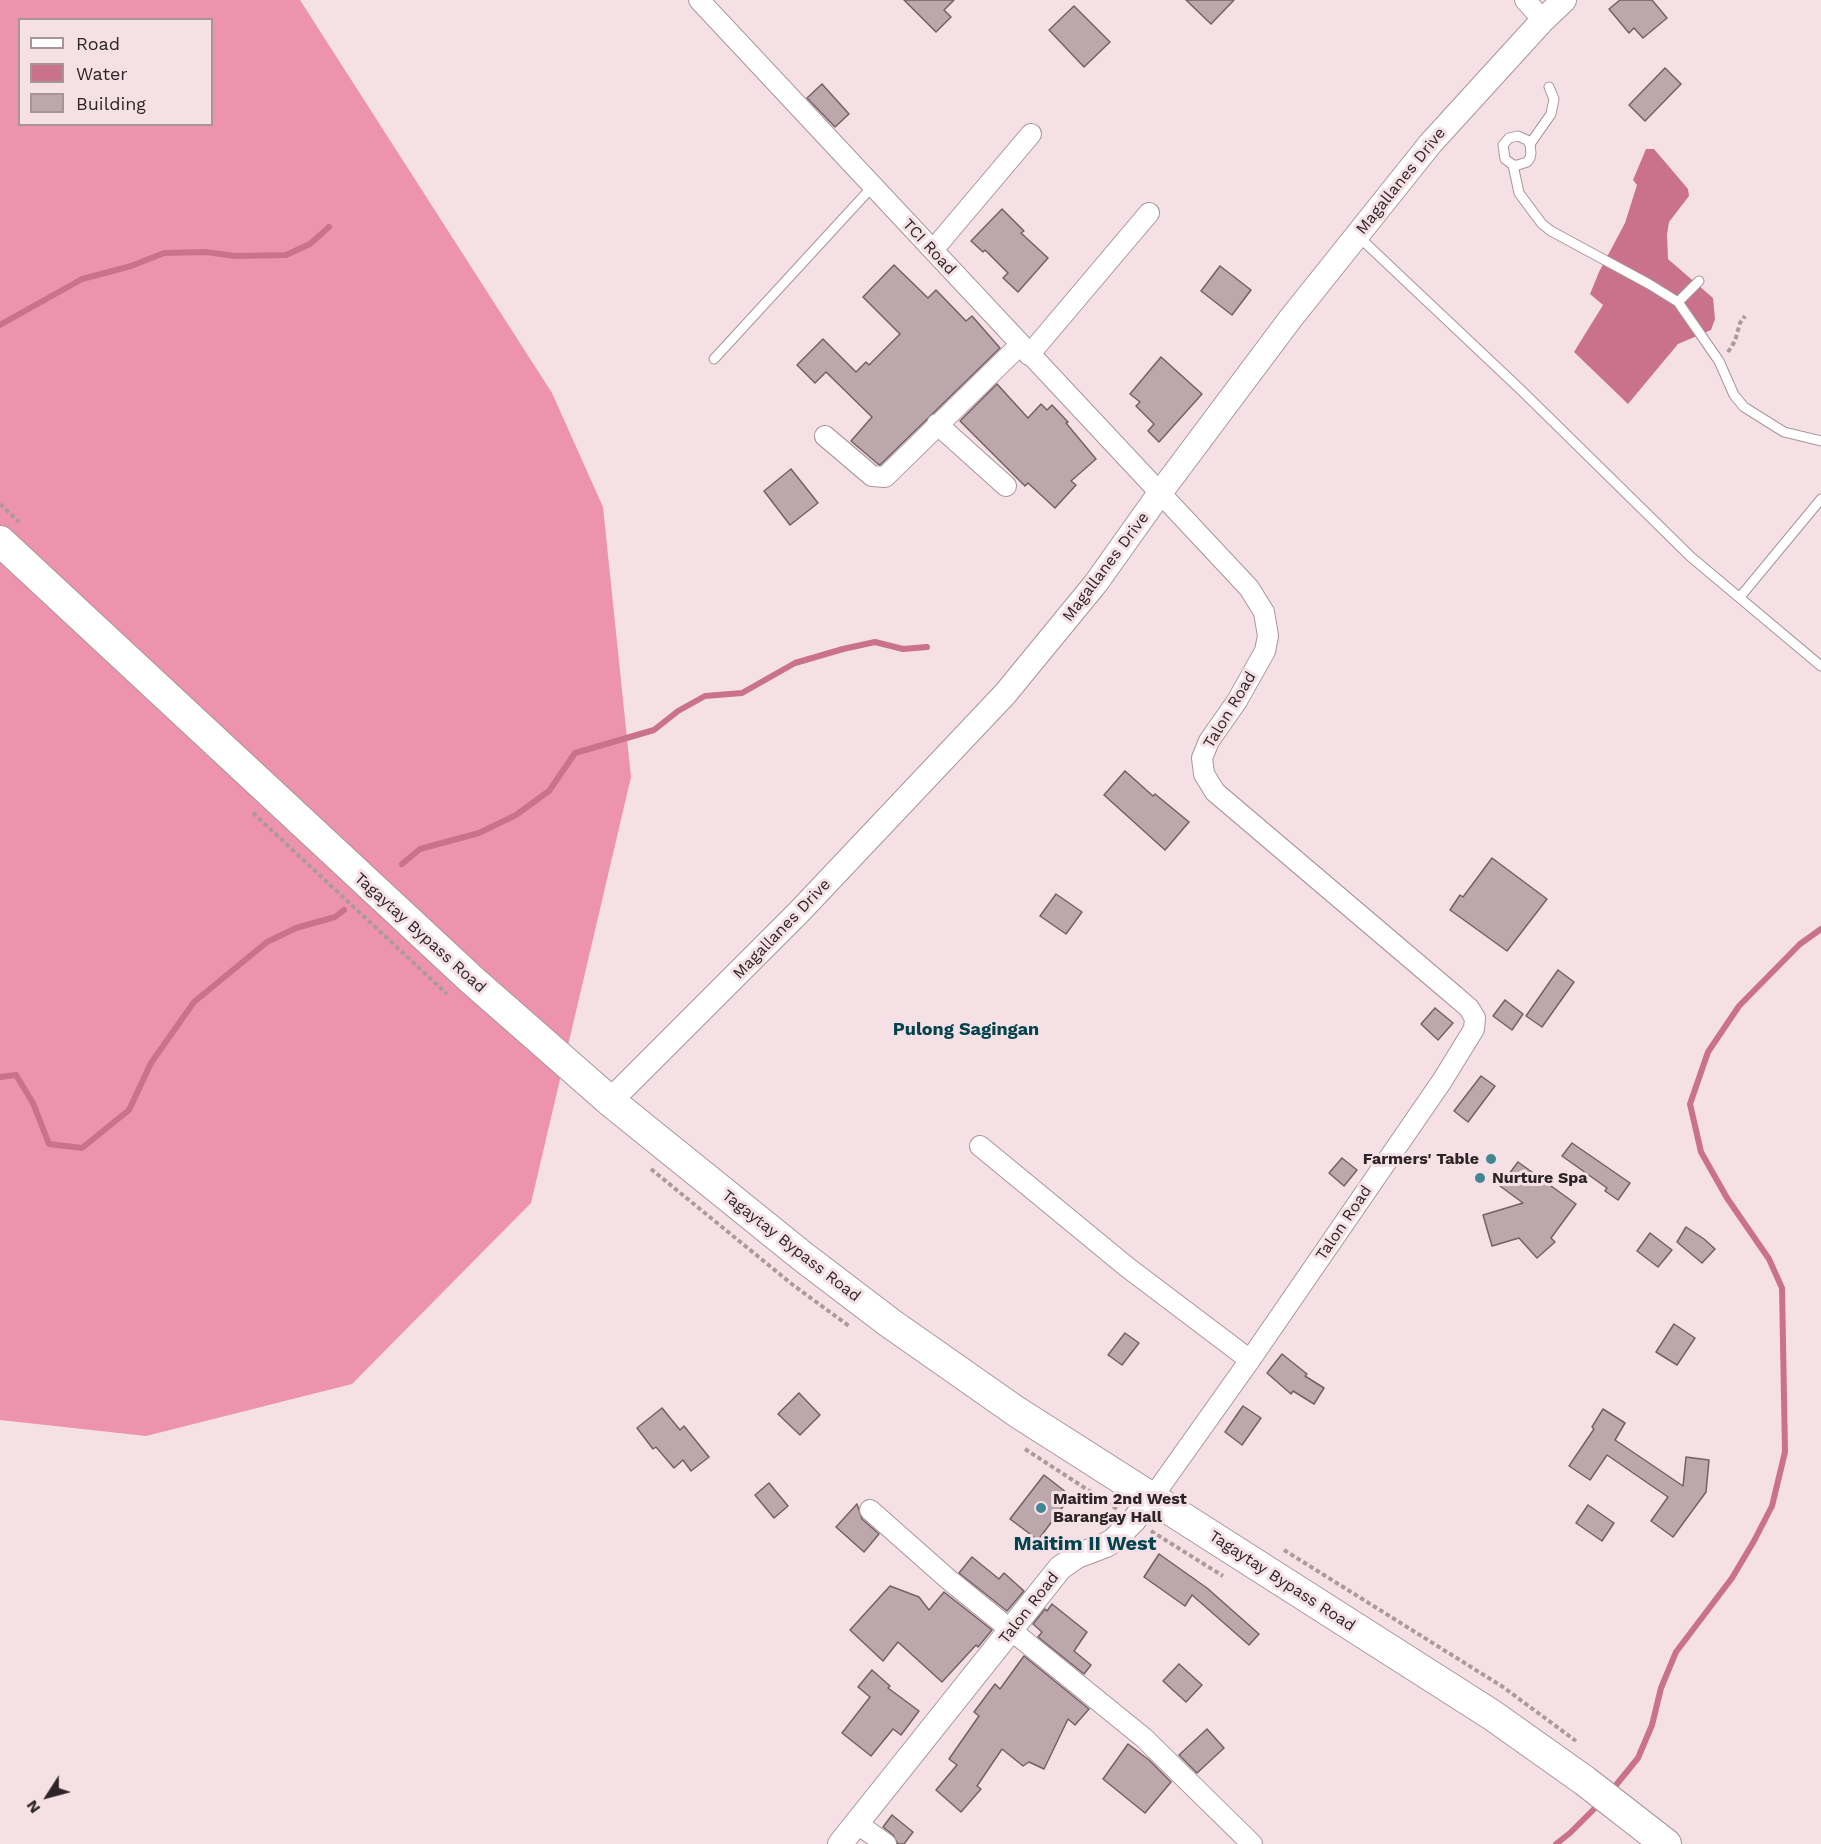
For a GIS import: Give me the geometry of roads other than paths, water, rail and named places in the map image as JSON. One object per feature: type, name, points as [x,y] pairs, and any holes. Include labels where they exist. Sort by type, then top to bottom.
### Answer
[{"type":"main road","name":"Tagaytay Bypass Road","points":[[12,534],[362,880],[471,980],[610,1101],[802,1256],[890,1323],[1017,1412],[1492,1715],[1585,1781],[1656,1836]]},
{"type":"street","name":"TCI Road","points":[[699,0],[1160,493]]},
{"type":"street","points":[[1525,0],[1543,20]]},
{"type":"street","name":"Magallanes Drive","points":[[610,1101],[799,912],[1005,694],[1096,583],[1291,318],[1430,144],[1564,0]]},
{"type":"street","points":[[933,250],[1031,134]]},
{"type":"street","points":[[825,436],[872,476],[885,477],[937,424],[1024,350],[1149,213]]},
{"type":"street","points":[[937,424],[1006,486]]},
{"type":"street","name":"Talon Road","points":[[840,1844],[1060,1568],[1077,1556],[1114,1540],[1152,1498],[1442,1081],[1474,1029],[1475,1018],[1469,1008],[1215,792],[1204,774],[1202,758],[1209,741],[1238,701],[1265,651],[1268,636],[1264,612],[1249,588],[1160,493]]},
{"type":"street","points":[[980,1146],[1127,1267],[1250,1360]]},
{"type":"street","points":[[870,1510],[948,1579],[1144,1737],[1252,1844]]},
{"type":"street","points":[[856,1823],[886,1844]]},
{"type":"lane","points":[[1530,144],[1551,114],[1554,99],[1550,87]]},
{"type":"lane","points":[[1513,165],[1522,164],[1530,158],[1531,153],[1527,140],[1518,136],[1513,136],[1506,141],[1503,145],[1503,154],[1505,159],[1513,165],[1519,193],[1535,215],[1551,231],[1580,249],[1649,284],[1678,302],[1719,361],[1734,395],[1744,407],[1784,432],[1821,441]]},
{"type":"lane","points":[[714,358],[873,186]]},
{"type":"lane","points":[[1357,235],[1521,390],[1691,556],[1821,666]]},
{"type":"lane","points":[[1678,302],[1699,281]]},
{"type":"lane","points":[[1740,597],[1821,499]]},
{"type":"water","points":[[1646,149],[1654,149],[1688,189],[1689,196],[1669,222],[1668,259],[1713,298],[1715,319],[1711,330],[1678,344],[1628,404],[1574,352],[1603,305],[1590,294],[1625,223],[1637,185],[1633,180]]},
{"type":"waterway","points":[[0,325],[82,279],[131,266],[164,253],[206,252],[235,256],[286,255],[310,244],[329,227]]},
{"type":"waterway","points":[[402,864],[420,849],[479,833],[516,815],[549,791],[575,753],[654,730],[678,711],[705,696],[742,693],[795,663],[843,649],[875,642],[903,649],[927,647]]},
{"type":"waterway","points":[[0,1077],[16,1075],[33,1103],[49,1144],[82,1148],[129,1110],[151,1063],[194,1002],[267,942],[296,928],[335,917],[344,910]]},
{"type":"waterway","points":[[1612,1790],[1638,1758],[1652,1725],[1661,1688],[1676,1652],[1732,1578],[1772,1506],[1785,1452],[1782,1288],[1769,1259],[1727,1198],[1701,1152],[1690,1104],[1708,1052],[1739,1006],[1800,944],[1821,929]]},
{"type":"waterway","points":[[1556,1844],[1599,1804]]},
{"type":"place","name":"Farmers' Table","points":[[1491,1159]]},
{"type":"place","name":"Nurture Spa","points":[[1480,1178]]},
{"type":"place","name":"Maitim 2nd West Barangay Hall","points":[[1041,1508]]},
{"type":"district","name":"Pulong Sagingan","points":[[966,1030]]},
{"type":"district","name":"Maitim II West","points":[[1085,1544]]}]
